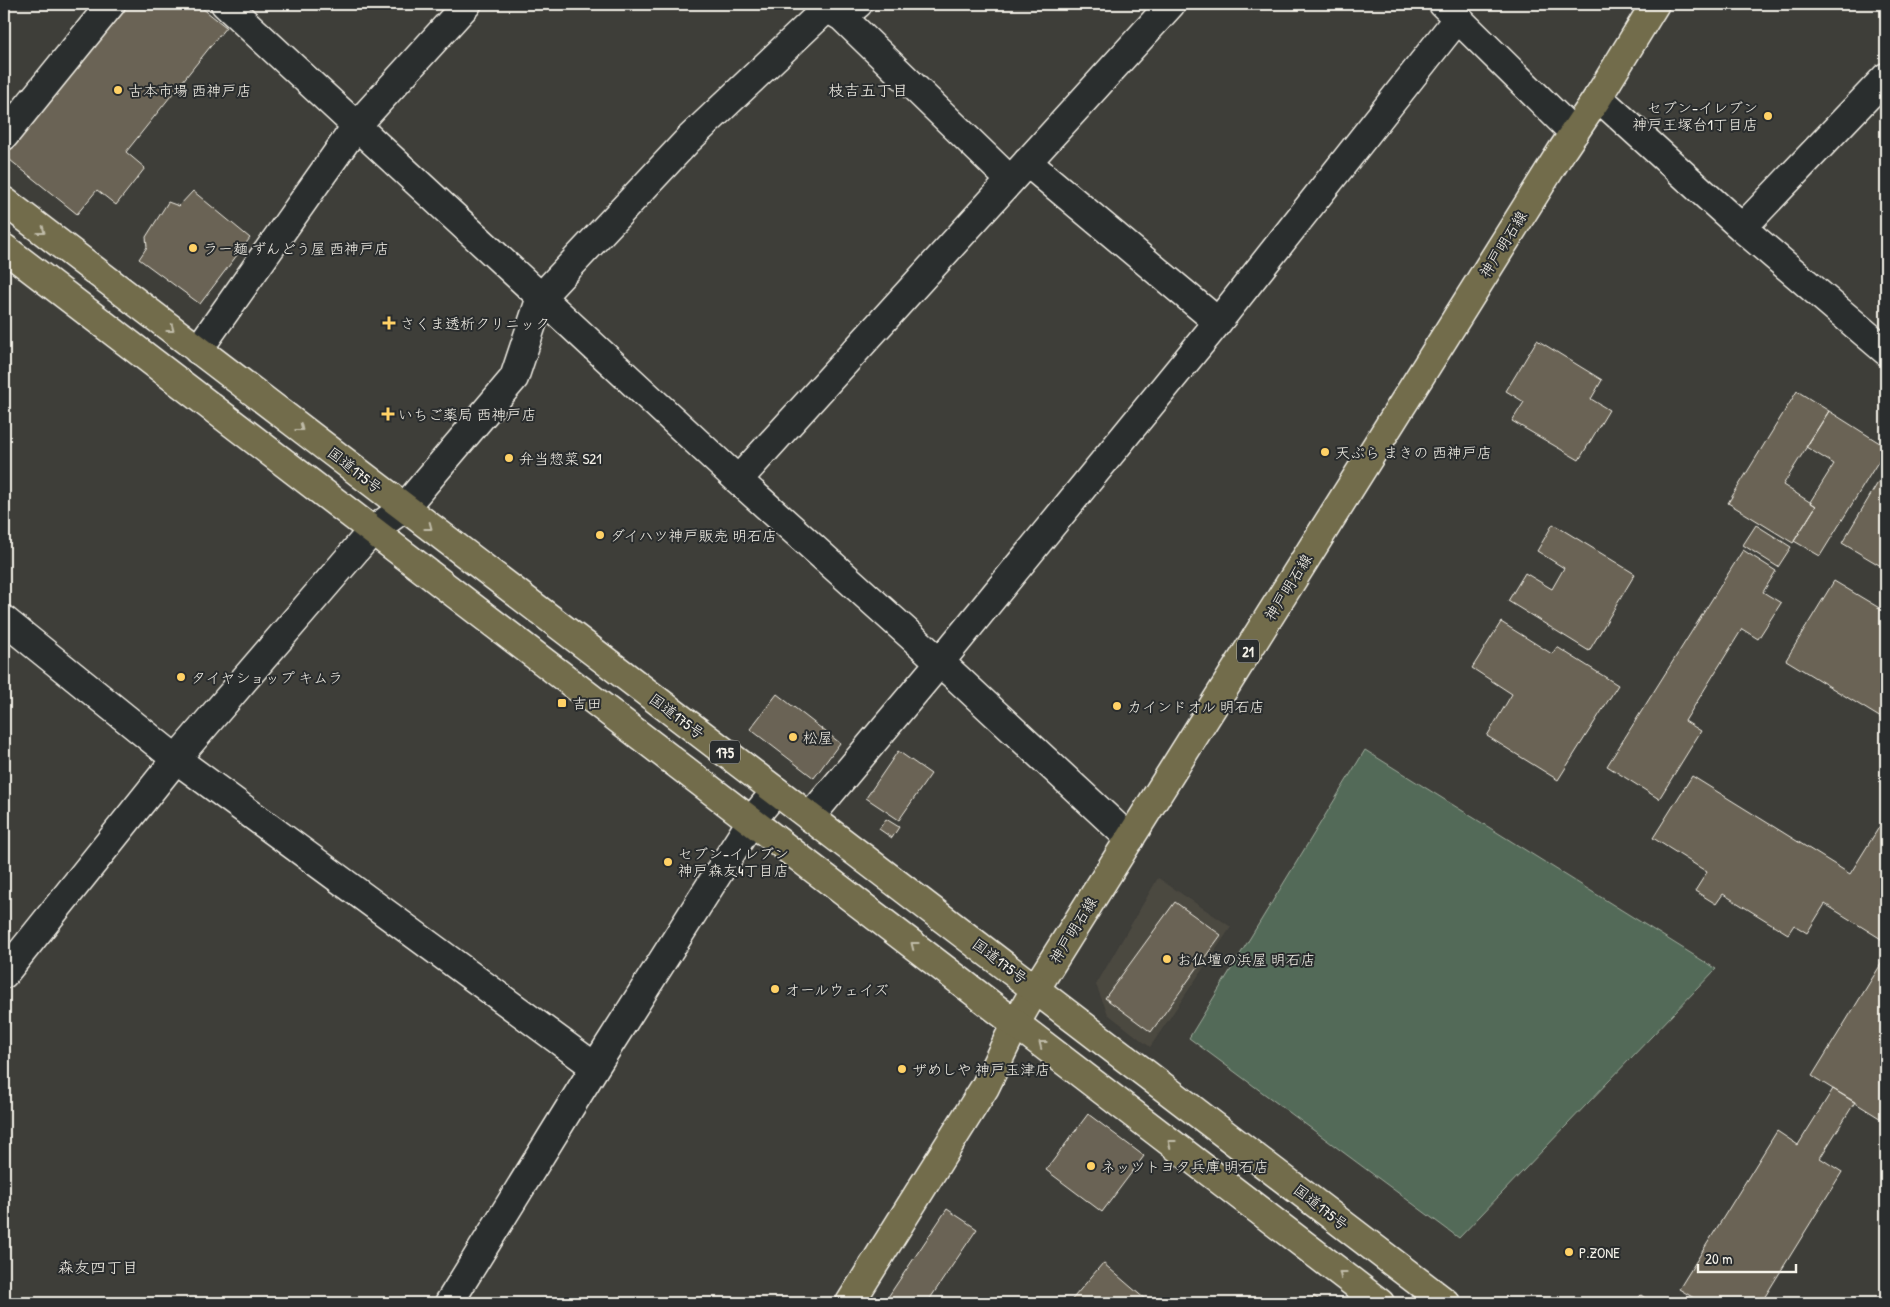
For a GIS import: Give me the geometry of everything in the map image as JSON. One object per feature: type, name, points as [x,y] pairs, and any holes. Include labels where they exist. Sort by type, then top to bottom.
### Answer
[{"type":"main road","name":"神戸明石線","points":[[850,1303],[983,1090],[1016,1023],[1036,988],[1655,4]]},
{"type":"main road","name":"国道175号","points":[[4,201],[1446,1303]]},
{"type":"main road","name":"175","points":[[4,248],[1380,1303]]},
{"type":"street","points":[[4,136],[111,4]]},
{"type":"street","points":[[225,4],[738,480],[940,662],[1130,838]]},
{"type":"street","points":[[198,350],[357,125],[467,4]]},
{"type":"street","points":[[738,480],[1171,4]]},
{"type":"street","points":[[4,974],[176,759],[372,531],[404,508],[514,378],[541,297],[689,139],[838,8],[1018,171],[1218,322]]},
{"type":"street","points":[[810,816],[940,662],[1218,322],[1451,11],[1574,133]]},
{"type":"street","points":[[1742,228],[1886,77]]},
{"type":"street","points":[[1598,97],[1742,228],[1886,351]]},
{"type":"street","points":[[4,620],[176,759],[595,1066]]},
{"type":"street","points":[[450,1303],[595,1066],[752,820],[776,791]]},
{"type":"shaded area","points":[[1158,878],[1231,927],[1150,1047],[1108,1014],[1096,985]]},
{"type":"green space","points":[[1365,750],[1716,969],[1459,1238],[1189,1038]]},
{"type":"building","name":"古本市場 西神戸店","points":[[129,4],[197,4],[226,27],[126,152],[145,168],[116,205],[97,190],[77,214],[5,156]]},
{"type":"building","points":[[193,191],[250,238],[200,304],[139,259],[147,247],[146,237],[168,202],[179,206]]},
{"type":"building","points":[[1537,340],[1602,380],[1591,399],[1609,410],[1579,460],[1512,421],[1524,402],[1506,391]]},
{"type":"building","points":[[1797,391],[1829,411],[1783,485],[1816,506],[1793,543],[1728,503]]},
{"type":"building","points":[[1829,411],[1886,447],[1886,449],[1820,556],[1794,541],[1816,506],[1810,502],[1834,464],[1806,447]]},
{"type":"building","points":[[1886,469],[1886,569],[1842,543]]},
{"type":"building","points":[[1553,524],[1635,574],[1589,651],[1508,601],[1525,573],[1552,589],[1564,568],[1537,551]]},
{"type":"building","points":[[1756,525],[1791,547],[1778,567],[1743,545]]},
{"type":"building","points":[[1743,550],[1776,571],[1763,592],[1781,603],[1758,639],[1742,629],[1685,721],[1701,731],[1659,799],[1607,766]]},
{"type":"building","points":[[1834,581],[1886,612],[1886,721],[1786,660]]},
{"type":"building","points":[[1501,622],[1552,654],[1557,647],[1618,685],[1558,780],[1487,736],[1512,694],[1472,668]]},
{"type":"building","points":[[777,694],[840,743],[814,778],[750,729]]},
{"type":"building","points":[[898,751],[931,774],[899,820],[866,798]]},
{"type":"building","points":[[1692,776],[1850,874],[1886,816],[1886,887],[1884,890],[1886,891],[1886,942],[1825,904],[1807,933],[1794,925],[1788,934],[1723,894],[1716,904],[1695,891],[1707,872],[1653,838]]},
{"type":"building","points":[[886,819],[899,827],[892,838],[879,829]]},
{"type":"building","points":[[1175,902],[1221,935],[1151,1032],[1105,998]]},
{"type":"building","points":[[1886,956],[1886,1122],[1812,1076]]},
{"type":"building","points":[[1833,1089],[1855,1102],[1820,1158],[1842,1172],[1761,1303],[1702,1303],[1679,1289],[1777,1131],[1798,1145]]},
{"type":"building","points":[[1088,1114],[1144,1156],[1102,1212],[1046,1170]]},
{"type":"building","points":[[947,1209],[977,1229],[927,1303],[884,1303]]},
{"type":"building","points":[[1103,1263],[1146,1300],[1143,1303],[1069,1303]]},
{"type":"building","points":[[1641,1295],[1652,1303],[1634,1303]]},
{"type":"building","points":[[1314,1296],[1323,1303],[1308,1303]]},
{"type":"place","name":"古本市場 西神戸店","points":[[118,90]]},
{"type":"place","name":"セブン-イレブン 神戸王塚台1丁目店","points":[[1768,116]]},
{"type":"place","name":"ラー麺 ずんどう屋 西神戸店","points":[[193,248]]},
{"type":"place","name":"さくま透析クリニック","points":[[389,323]]},
{"type":"place","name":"いちご薬局 西神戸店","points":[[388,414]]},
{"type":"place","name":"天ぷら まきの 西神戸店","points":[[1325,452]]},
{"type":"place","name":"弁当惣菜 S21","points":[[509,458]]},
{"type":"place","name":"ダイハツ神戸販売 明石店","points":[[600,535]]},
{"type":"place","name":"タイヤショップ キムラ","points":[[181,677]]},
{"type":"place","name":"吉田","points":[[562,703]]},
{"type":"place","name":"カインドオル 明石店","points":[[1117,706]]},
{"type":"place","name":"松屋","points":[[793,737]]},
{"type":"place","name":"セブン-イレブン 神戸森友4丁目店","points":[[668,862]]},
{"type":"place","name":"お仏壇の浜屋 明石店","points":[[1167,959]]},
{"type":"place","name":"オールウェイズ","points":[[775,989]]},
{"type":"place","name":"ザめしや 神戸玉津店","points":[[902,1069]]},
{"type":"place","name":"ネッツトヨタ兵庫 明石店","points":[[1091,1166]]},
{"type":"place","name":"P.ZONE","points":[[1569,1252]]},
{"type":"district","name":"枝吉五丁目","points":[[868,90]]},
{"type":"district","name":"森友四丁目","points":[[98,1267]]}]
